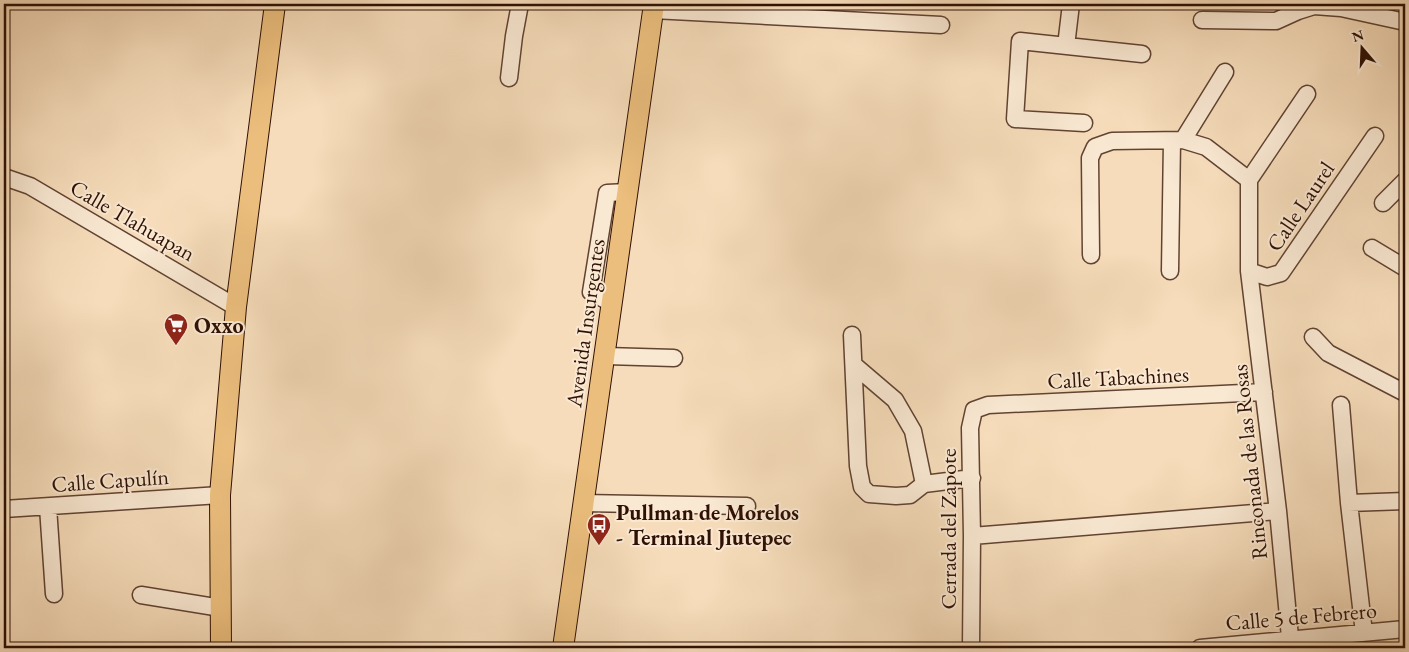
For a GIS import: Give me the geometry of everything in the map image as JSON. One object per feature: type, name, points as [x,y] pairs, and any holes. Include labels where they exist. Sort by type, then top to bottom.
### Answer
[{"type":"main road","points":[[221,648],[220,495],[236,307],[276,4]]},
{"type":"main road","name":"Avenida Insurgentes","points":[[563,648],[606,356],[611,303],[654,7]]},
{"type":"street","points":[[509,78],[520,4]]},
{"type":"street","points":[[1066,46],[1071,4]]},
{"type":"street","points":[[1202,20],[1276,21],[1312,5],[1341,8],[1405,22]]},
{"type":"street","points":[[654,7],[941,25]]},
{"type":"street","points":[[1084,123],[1015,119],[1020,41],[1142,54]]},
{"type":"street","points":[[1170,271],[1178,141],[1225,72]]},
{"type":"street","points":[[1091,255],[1090,158],[1095,147],[1112,141],[1178,141],[1206,147],[1249,180],[1307,94]]},
{"type":"street","name":"Calle Laurel","points":[[1249,271],[1267,277],[1281,273],[1375,136]]},
{"type":"street","name":"Calle Tlahuapan","points":[[4,177],[30,186],[236,307]]},
{"type":"street","name":"Rinconada de las Rosas","points":[[1249,180],[1249,271],[1278,511],[1291,644]]},
{"type":"street","points":[[1383,203],[1405,181]]},
{"type":"street","points":[[1372,248],[1405,268]]},
{"type":"street","points":[[852,335],[858,466],[862,487],[869,494],[910,495],[924,484],[972,478]]},
{"type":"street","points":[[1313,337],[1328,353],[1405,393]]},
{"type":"street","points":[[606,356],[674,358]]},
{"type":"street","points":[[854,365],[896,400],[913,430],[924,484]]},
{"type":"street","points":[[856,400],[878,384]]},
{"type":"street","name":"Calle Tabachines","points":[[974,410],[988,405],[1264,392]]},
{"type":"street","points":[[1341,405],[1349,503],[1364,633]]},
{"type":"street","name":"Cerrada del Zapote","points":[[970,648],[972,478],[970,428],[974,410]]},
{"type":"street","name":"Calle Capulín","points":[[4,509],[220,495]]},
{"type":"street","points":[[1349,503],[1405,501]]},
{"type":"street","points":[[583,503],[747,506]]},
{"type":"street","points":[[48,507],[54,594]]},
{"type":"street","points":[[972,536],[1278,511]]},
{"type":"street","points":[[141,595],[221,608]]},
{"type":"street","name":"Calle 5 de Febrero","points":[[1200,648],[1291,644],[1405,629]]},
{"type":"place","name":"Oxxo","points":[[176,346]]},
{"type":"place","name":"Pullman de Morelos - Terminal Jiutepec","points":[[599,546]]}]
